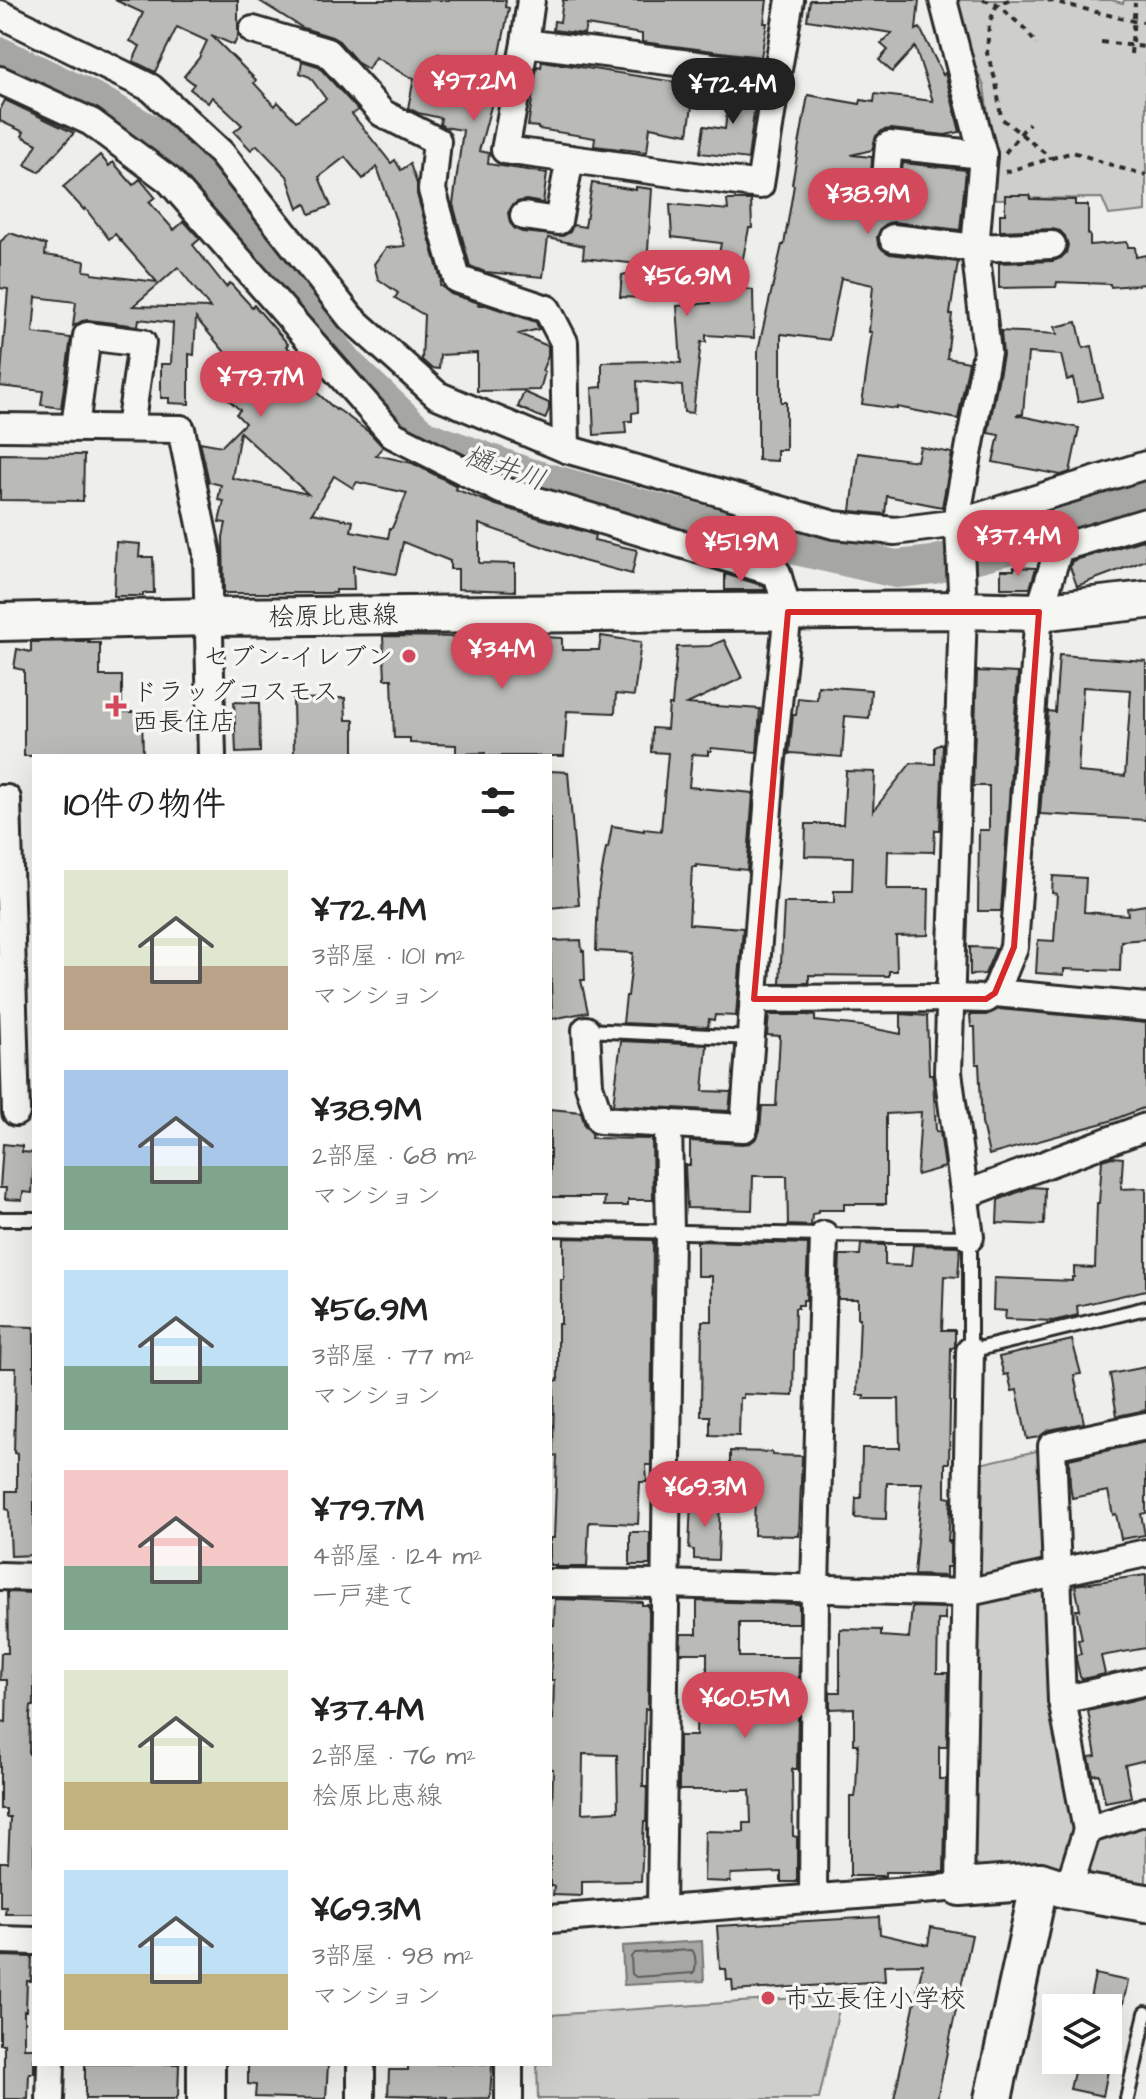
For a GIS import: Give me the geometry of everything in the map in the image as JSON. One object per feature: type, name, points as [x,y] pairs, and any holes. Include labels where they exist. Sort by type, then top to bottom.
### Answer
[{"type":"main road","name":"桧原比恵線","points":[[0,622],[788,612],[962,595],[1039,612],[1146,600]]},
{"type":"main road","points":[[960,1887],[1054,1885],[1146,1903]]},
{"type":"main road","points":[[993,2099],[1054,1885]]},
{"type":"main road","points":[[206,2066],[206,2099]]},
{"type":"street","points":[[531,0],[505,150],[760,185],[790,0]]},
{"type":"street","points":[[943,0],[995,161],[975,248],[987,352],[958,509],[962,595],[948,1072],[970,1237]]},
{"type":"street","points":[[0,14],[151,88],[221,153],[351,318],[437,395],[566,449],[834,525],[895,531],[958,523],[1146,465]]},
{"type":"street","points":[[253,30],[327,52],[382,113],[437,141],[432,190],[457,279],[547,309],[564,342],[566,449]]},
{"type":"street","points":[[525,43],[777,75]]},
{"type":"street","points":[[0,80],[91,122],[169,180],[393,435],[501,490],[777,573],[788,612],[771,768],[744,1128],[600,1120],[589,1085],[586,1030]]},
{"type":"street","points":[[886,177],[889,145],[995,161]]},
{"type":"street","points":[[524,216],[558,221],[570,159]]},
{"type":"street","points":[[893,238],[975,248],[1052,245]]},
{"type":"street","points":[[75,427],[87,336],[142,343],[130,428]]},
{"type":"street","points":[[0,427],[181,429],[207,553],[212,754]]},
{"type":"street","points":[[754,999],[986,999],[995,993],[1014,947],[1039,612],[1059,548],[1146,522]]},
{"type":"street","points":[[0,799],[7,799],[21,1110]]},
{"type":"street","points":[[995,993],[1146,1007]]},
{"type":"street","points":[[661,1910],[670,1232],[668,1123]]},
{"type":"street","points":[[964,1195],[1146,1127]]},
{"type":"street","points":[[813,1899],[815,1589],[824,1235]]},
{"type":"street","points":[[552,1919],[960,1887],[970,1351]]},
{"type":"street","points":[[1087,1830],[1062,1700],[1052,1446],[1146,1426]]},
{"type":"street","points":[[552,1583],[965,1593],[1146,1553]]},
{"type":"street","points":[[0,1576],[32,1577]]},
{"type":"street","points":[[1062,1700],[1146,1681]]},
{"type":"street","points":[[1054,1885],[1087,1830],[1146,1811]]},
{"type":"street","points":[[0,1940],[32,1941]]},
{"type":"street","points":[[50,2099],[51,2066]]},
{"type":"street","points":[[361,2066],[361,2099]]},
{"type":"street","points":[[509,2066],[509,2099]]},
{"type":"lane","points":[[586,1030],[751,1038]]},
{"type":"lane","points":[[0,1219],[32,1219]]},
{"type":"lane","points":[[552,1229],[970,1237],[970,1351],[1146,1308]]},
{"type":"lane","points":[[1127,2099],[1146,2013]]},
{"type":"path","points":[[983,0],[997,4],[1026,30],[1037,45]]},
{"type":"path","points":[[1009,0],[997,4],[989,24],[987,53],[996,82],[1001,118],[1051,158]]},
{"type":"path","points":[[1048,0],[1146,22]]},
{"type":"path","points":[[1131,54],[1135,3]]},
{"type":"path","points":[[1101,42],[1146,47]]},
{"type":"path","points":[[995,161],[1029,123]]},
{"type":"path","points":[[995,161],[1051,158],[1073,152],[1146,175]]},
{"type":"highlighted area","points":[[788,612],[1039,612],[1014,947],[995,993],[986,999],[754,999]]},
{"type":"shaded area","points":[[953,0],[1111,0],[1123,3],[1124,0],[1146,0],[1146,211],[1109,215],[1102,198],[986,199],[993,151],[984,86],[954,21]]},
{"type":"shaded area","points":[[1041,1450],[1082,1831],[1067,1874],[966,1872],[980,1464]]},
{"type":"shaded area","points":[[1146,1818],[1146,1887],[1080,1874],[1092,1835]]},
{"type":"shaded area","points":[[842,1995],[819,2099],[538,2099],[537,2066],[552,2066],[552,2015]]},
{"type":"water","points":[[702,1941],[704,1981],[624,1985],[622,1946]]},
{"type":"building","points":[[115,0],[238,0],[238,36],[234,45],[211,35],[256,80],[254,83],[275,106],[278,102],[296,121],[326,99],[310,77],[300,73],[302,61],[318,66],[358,110],[352,114],[391,163],[395,160],[401,170],[410,164],[440,285],[451,294],[478,305],[536,322],[539,329],[519,334],[548,346],[540,390],[477,391],[477,353],[440,355],[439,369],[431,368],[422,360],[424,315],[395,298],[398,293],[378,279],[374,264],[386,248],[405,246],[377,167],[363,179],[345,157],[319,177],[331,206],[310,214],[306,204],[298,208],[287,176],[257,145],[251,150],[234,132],[242,125],[212,97],[208,103],[190,89],[194,84],[184,76],[199,58],[207,41],[177,27],[155,72],[133,61],[140,46],[130,41],[143,13]]},
{"type":"building","points":[[258,0],[506,0],[505,7],[509,8],[494,84],[497,84],[479,151],[489,153],[488,164],[547,173],[543,203],[517,202],[508,213],[510,223],[522,232],[563,236],[570,232],[573,225],[585,227],[592,183],[636,190],[636,187],[652,189],[647,265],[583,258],[584,246],[548,238],[543,277],[485,272],[470,266],[453,204],[463,130],[444,127],[440,124],[441,118],[408,108],[414,78],[375,57],[368,69],[358,63],[339,41],[303,28]],"holes":[[[438,54],[470,60],[463,96],[432,89]]]},
{"type":"building","points":[[563,0],[767,0],[764,23],[767,23],[761,57],[642,42],[642,34],[586,25],[584,34],[553,30],[554,21],[560,22]]},
{"type":"building","points":[[810,0],[919,0],[916,30],[920,28],[943,75],[945,73],[960,132],[945,135],[883,130],[876,136],[872,150],[851,155],[872,157],[871,183],[876,190],[884,193],[892,192],[899,186],[903,163],[966,170],[960,230],[894,222],[881,228],[877,237],[878,244],[890,254],[958,262],[947,358],[969,362],[958,419],[897,407],[862,404],[872,332],[869,332],[873,285],[841,278],[829,340],[781,334],[781,402],[786,402],[786,450],[777,450],[777,461],[758,460],[758,350],[784,245],[808,95],[860,104],[861,100],[874,102],[875,94],[933,101],[915,47],[892,72],[879,60],[888,50],[881,44],[892,33],[807,20]]},
{"type":"building","points":[[542,61],[695,85],[688,134],[650,127],[647,152],[594,146],[595,138],[528,126],[537,66],[541,67]]},
{"type":"building","points":[[730,85],[757,89],[748,159],[700,153],[704,126],[725,129]]},
{"type":"building","points":[[5,100],[74,133],[39,172],[25,165],[37,144],[22,136],[24,132],[0,121],[0,110]]},
{"type":"building","points":[[100,155],[109,166],[113,162],[133,185],[140,179],[155,197],[149,202],[174,230],[184,221],[200,239],[193,245],[226,287],[230,283],[252,307],[254,305],[288,344],[286,346],[303,362],[297,367],[303,374],[300,377],[383,447],[376,455],[412,463],[457,486],[455,489],[496,505],[595,535],[594,540],[637,550],[632,574],[583,561],[479,524],[479,563],[515,564],[515,591],[458,589],[458,569],[450,569],[450,561],[403,542],[396,574],[353,566],[354,590],[336,590],[336,593],[224,593],[223,537],[226,523],[219,522],[224,501],[218,500],[221,485],[209,482],[200,442],[222,446],[245,423],[236,414],[240,410],[220,392],[240,370],[196,318],[194,355],[189,354],[189,404],[169,403],[169,398],[161,398],[161,364],[171,364],[173,323],[139,319],[138,326],[88,320],[73,326],[76,302],[36,297],[33,333],[71,338],[61,408],[41,405],[43,391],[0,386],[8,289],[0,288],[0,242],[10,233],[46,245],[45,255],[85,261],[84,271],[92,274],[157,282],[115,234],[109,239],[85,208],[63,187]],"holes":[[[178,267],[210,308],[133,306],[159,284]],[[240,432],[308,494],[232,478]],[[334,476],[353,488],[357,482],[407,493],[388,538],[351,531],[353,521],[312,513]]]},
{"type":"building","points":[[1005,195],[1075,200],[1075,205],[1088,205],[1090,245],[1127,242],[1128,247],[1135,247],[1136,257],[1146,255],[1146,284],[1111,287],[1110,284],[1057,282],[1056,287],[999,288],[999,263],[1053,261],[1066,253],[1068,245],[1060,231],[1052,229],[1000,231],[1000,214],[1005,214]]},
{"type":"building","points":[[727,200],[751,200],[752,228],[749,228],[737,288],[753,290],[754,338],[706,335],[706,342],[701,342],[693,413],[684,412],[682,386],[637,381],[638,412],[632,413],[632,421],[625,421],[626,433],[594,435],[592,388],[602,387],[602,362],[681,363],[677,306],[710,303],[708,287],[713,287],[721,243],[672,237],[670,204],[728,210]]},
{"type":"building","points":[[647,268],[645,298],[620,297],[622,275]]},
{"type":"building","points":[[1077,322],[1083,348],[1092,346],[1102,397],[1078,402],[1073,378],[1067,380],[1061,355],[1028,353],[1023,414],[1016,415],[1079,428],[1070,472],[1061,475],[993,462],[999,435],[988,433],[1003,355],[1001,331],[1057,334],[1055,327]]},
{"type":"building","points":[[524,392],[549,403],[545,419],[518,407]]},
{"type":"building","points":[[920,447],[952,453],[942,507],[887,496],[885,514],[851,511],[858,453],[917,461]]},
{"type":"building","points":[[0,454],[84,455],[83,501],[0,500]]},
{"type":"building","points":[[1143,540],[1146,560],[1077,586],[1070,567],[1072,561]]},
{"type":"building","points":[[116,542],[140,544],[139,557],[153,557],[154,593],[114,596]]},
{"type":"building","points":[[1014,567],[1036,568],[1030,588],[1001,588],[1001,570],[1014,570]]},
{"type":"building","points":[[725,574],[764,586],[765,590],[725,590]]},
{"type":"building","points":[[383,636],[471,637],[471,644],[542,646],[543,637],[562,638],[562,650],[599,650],[601,636],[641,642],[634,696],[616,694],[615,713],[567,711],[564,756],[456,754],[456,745],[410,743],[410,738],[394,738],[392,679],[385,679]]},
{"type":"building","points":[[724,640],[742,678],[687,704],[760,709],[757,752],[711,748],[708,755],[692,754],[689,787],[753,793],[747,870],[692,867],[689,924],[743,928],[736,1016],[715,1015],[714,1020],[709,1019],[708,1027],[623,1023],[633,953],[596,951],[598,894],[606,848],[612,826],[661,831],[668,753],[651,752],[652,728],[667,729],[677,647],[710,646]]},
{"type":"building","points":[[31,642],[100,643],[100,676],[122,676],[122,712],[142,712],[143,754],[24,756],[24,670],[14,668],[17,649],[31,652]]},
{"type":"building","points":[[1059,655],[1146,661],[1146,820],[1040,814],[1048,711],[1055,712]],"holes":[[[1083,687],[1131,690],[1125,776],[1078,772]]]},
{"type":"building","points":[[977,671],[1018,673],[1001,911],[978,911],[979,830],[989,830],[989,786],[973,786]]},
{"type":"building","points":[[818,686],[871,690],[869,718],[845,716],[842,757],[789,754],[798,698],[817,700]]},
{"type":"building","points":[[345,698],[346,720],[354,720],[354,754],[294,754],[293,699]]},
{"type":"building","points":[[234,702],[259,703],[260,752],[236,753]]},
{"type":"building","points":[[943,743],[940,830],[935,830],[934,852],[888,851],[887,889],[929,889],[928,935],[896,936],[897,971],[889,971],[889,976],[809,975],[809,983],[780,983],[784,903],[834,903],[834,891],[852,891],[853,857],[805,856],[806,824],[843,824],[846,771],[875,772],[873,811],[911,763],[935,764],[935,747]]},
{"type":"building","points":[[552,771],[568,772],[579,905],[552,908]]},
{"type":"building","points":[[1053,876],[1086,878],[1084,912],[1128,915],[1127,908],[1146,905],[1146,939],[1121,941],[1120,971],[1064,969],[1064,975],[1036,973],[1038,940],[1054,941],[1057,894],[1052,893]]},
{"type":"building","points":[[581,940],[585,980],[581,980],[588,1012],[552,1019],[552,941]]},
{"type":"building","points":[[970,947],[996,948],[985,974],[970,975]]},
{"type":"building","points":[[999,1009],[1146,1023],[1146,1107],[1110,1121],[989,1155],[982,1123],[975,1027],[971,1027],[970,1015],[986,1015]]},
{"type":"building","points":[[901,1014],[927,1016],[929,1074],[933,1079],[936,1131],[940,1132],[945,1167],[917,1175],[921,1112],[886,1114],[886,1204],[844,1204],[844,1210],[818,1210],[818,1213],[812,1214],[811,1226],[788,1225],[787,1176],[753,1176],[752,1210],[687,1208],[685,1165],[690,1165],[690,1141],[750,1143],[757,1138],[760,1130],[762,1106],[776,1106],[780,1036],[767,1035],[769,1015],[815,1016],[815,1021],[901,1034]]},
{"type":"building","points":[[621,1041],[707,1045],[703,1091],[731,1092],[729,1111],[613,1105]]},
{"type":"building","points":[[552,1109],[581,1112],[585,1126],[592,1133],[591,1138],[652,1139],[653,1200],[628,1200],[628,1206],[604,1206],[605,1197],[552,1197]]},
{"type":"building","points":[[3,1144],[22,1146],[22,1152],[32,1153],[32,1193],[23,1192],[22,1200],[5,1199],[6,1188],[0,1188]]},
{"type":"building","points":[[1123,1158],[1121,1189],[1146,1188],[1146,1290],[1077,1306],[1078,1315],[1053,1321],[1005,1319],[1006,1311],[993,1310],[994,1278],[1072,1281],[1074,1267],[1095,1268],[1102,1160]]},
{"type":"building","points":[[1031,1187],[1045,1188],[1044,1225],[997,1223],[998,1200]]},
{"type":"building","points":[[564,1238],[653,1240],[651,1465],[646,1465],[647,1482],[640,1482],[638,1524],[589,1522],[587,1567],[552,1565],[557,1456],[553,1456],[554,1381],[558,1380],[558,1324],[561,1324],[561,1280],[564,1280]]},
{"type":"building","points":[[697,1241],[808,1244],[806,1300],[795,1308],[793,1396],[743,1394],[740,1398],[739,1436],[710,1435],[710,1416],[701,1416],[702,1321],[712,1321],[712,1276],[697,1276]]},
{"type":"building","points":[[861,1244],[885,1245],[885,1265],[911,1266],[913,1245],[957,1246],[960,1249],[958,1277],[944,1276],[942,1330],[955,1330],[955,1347],[951,1348],[949,1463],[945,1463],[945,1497],[951,1498],[950,1567],[946,1567],[946,1576],[914,1575],[922,1483],[887,1483],[886,1519],[855,1518],[856,1498],[861,1498],[862,1448],[900,1448],[899,1399],[864,1399],[864,1395],[857,1395],[858,1299],[838,1299],[840,1255],[860,1255]]},
{"type":"building","points":[[1,1326],[32,1327],[32,1555],[11,1556],[6,1491],[17,1491],[17,1454],[14,1453],[16,1368],[0,1368]]},
{"type":"building","points":[[1072,1340],[1081,1374],[1074,1375],[1084,1423],[1049,1430],[1039,1437],[1027,1439],[1017,1390],[1012,1391],[999,1357]]},
{"type":"building","points":[[1146,1367],[1146,1410],[1117,1416],[1110,1374]]},
{"type":"building","points":[[1146,1442],[1146,1513],[1141,1514],[1145,1535],[1121,1539],[1108,1491],[1072,1498],[1069,1459]]},
{"type":"building","points":[[730,1451],[802,1456],[799,1536],[754,1535],[755,1484],[730,1484]]},
{"type":"building","points":[[691,1499],[720,1500],[718,1560],[694,1559],[694,1550],[689,1549]]},
{"type":"building","points":[[630,1532],[650,1532],[650,1565],[630,1565]]},
{"type":"building","points":[[1146,1575],[1146,1648],[1101,1656],[1105,1674],[1082,1679],[1076,1659],[1076,1655],[1081,1654],[1078,1640],[1082,1639],[1075,1585]]},
{"type":"building","points":[[7,1592],[32,1593],[29,1754],[32,1754],[32,1914],[5,1914],[6,1907],[0,1907],[0,1862],[8,1862],[10,1817],[6,1817],[6,1809],[0,1809],[0,1721],[6,1722],[7,1680],[0,1680],[1,1653],[8,1653]]},
{"type":"building","points":[[555,1599],[642,1602],[642,1605],[648,1605],[648,1709],[645,1709],[643,1787],[647,1787],[641,1881],[582,1882],[582,1896],[553,1895],[552,1886],[552,1625]],"holes":[[[583,1754],[617,1755],[618,1811],[582,1813]]]},
{"type":"building","points":[[697,1601],[799,1604],[799,1623],[739,1623],[739,1657],[799,1657],[797,1769],[792,1769],[797,1882],[781,1882],[781,1872],[731,1874],[730,1882],[704,1881],[705,1831],[744,1832],[744,1823],[751,1823],[750,1790],[679,1790],[679,1736],[696,1736],[697,1692],[707,1692],[707,1653],[680,1653],[681,1634],[697,1634]]},
{"type":"building","points":[[912,1607],[945,1608],[945,1620],[938,1620],[937,1673],[948,1673],[947,1747],[939,1747],[939,1779],[946,1779],[944,1872],[885,1872],[885,1876],[850,1876],[850,1797],[855,1797],[856,1791],[858,1744],[854,1744],[854,1708],[830,1709],[830,1692],[840,1692],[840,1629],[881,1630],[881,1636],[909,1638]]},
{"type":"building","points":[[1146,1697],[1146,1760],[1125,1765],[1131,1797],[1105,1802],[1099,1774],[1093,1775],[1089,1757],[1096,1756],[1088,1711]]},
{"type":"building","points":[[879,1917],[880,1934],[928,1945],[931,1927],[972,1935],[937,2099],[894,2099],[923,1964],[884,1965],[885,1981],[733,1991],[726,1969],[720,1969],[717,1926]]},
{"type":"building","points":[[0,1956],[32,1957],[31,1981],[27,1981],[24,2011],[24,2048],[32,2048],[34,2066],[34,2073],[29,2073],[28,2099],[4,2099],[4,2044],[0,2044]]},
{"type":"building","points":[[1095,1974],[1128,1981],[1122,2008],[1122,1994],[1091,1994]]},
{"type":"building","points":[[85,2066],[179,2066],[176,2099],[85,2099]]},
{"type":"building","points":[[248,2066],[328,2066],[326,2099],[255,2097],[256,2085],[248,2084]]},
{"type":"building","points":[[408,2066],[492,2066],[490,2098],[388,2095],[389,2070],[408,2070]]},
{"type":"building","points":[[1074,2074],[1107,2074],[1103,2096],[1070,2089]]},
{"type":"waterway","name":"樋井川","points":[[0,56],[95,102],[171,146],[346,366],[422,438],[526,476],[704,525],[896,569],[933,565],[1042,537],[1146,493]]},
{"type":"place","name":"セブン-イレブン","points":[[409,656]]},
{"type":"place","name":"ドラッグコスモス 西長住店","points":[[116,706]]},
{"type":"place","name":"市立長住小学校","points":[[768,1998]]}]
